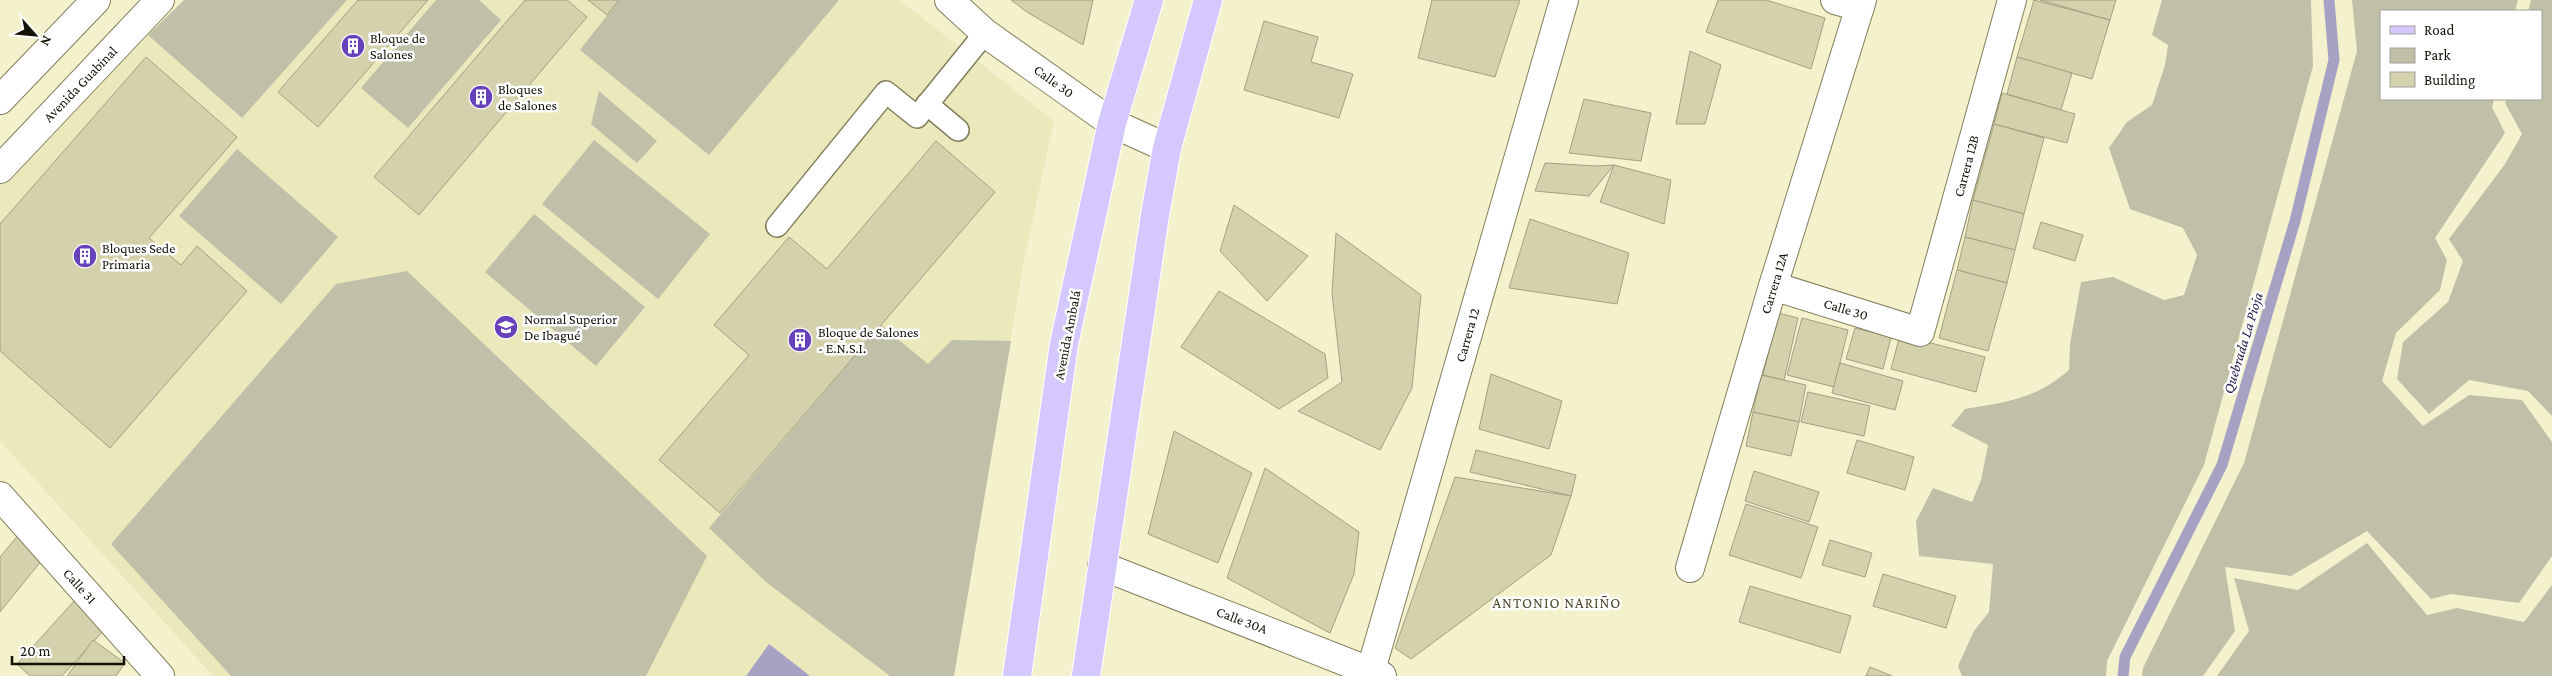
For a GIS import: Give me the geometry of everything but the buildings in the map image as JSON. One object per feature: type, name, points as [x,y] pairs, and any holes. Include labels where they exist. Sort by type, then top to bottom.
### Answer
[{"type":"main road","name":"Avenida Ambalá","points":[[1017,676],[1064,344],[1112,123],[1149,0]]},
{"type":"main road","points":[[1086,676],[1155,215],[1167,148],[1208,0]]},
{"type":"street","points":[[0,100],[96,0]]},
{"type":"street","name":"Avenida Guabinal","points":[[0,169],[160,0]]},
{"type":"street","name":"Calle 30","points":[[949,0],[986,32],[1112,123],[1167,148]]},
{"type":"street","name":"Carrera 12","points":[[1376,673],[1564,0]]},
{"type":"street","name":"Carrera 12B","points":[[1920,332],[2012,0]]},
{"type":"street","name":"Carrera 12A","points":[[1690,568],[1773,286],[1852,2]]},
{"type":"street","name":"Calle 30","points":[[1773,286],[1920,332]]},
{"type":"street","name":"Calle 31","points":[[0,496],[160,676]]},
{"type":"street","name":"Calle 30A","points":[[1102,566],[1376,673]]},
{"type":"lane","points":[[777,226],[886,92],[917,117],[986,32]]},
{"type":"lane","points":[[927,104],[958,130]]},
{"type":"shaded area","name":"Normal Superior De Ibagué","points":[[184,0],[900,0],[1054,121],[1023,265],[954,676],[213,676],[0,441],[0,184],[74,107]]},
{"type":"shaded area","points":[[769,644],[810,676],[746,676]]},
{"type":"green space","points":[[184,0],[347,0],[242,118],[148,35]]},
{"type":"green space","points":[[436,0],[479,0],[501,20],[408,128],[361,88]]},
{"type":"green space","points":[[619,0],[839,0],[709,155],[580,50]]},
{"type":"green space","points":[[2162,0],[2311,0],[2313,66],[2204,465],[2107,661],[2106,676],[1962,676],[1958,666],[1974,631],[1989,612],[1993,564],[1919,556],[1916,521],[1933,488],[1972,502],[1981,480],[1988,445],[1951,426],[1965,409],[2020,398],[2057,380],[2069,370],[2070,344],[2081,282],[2113,277],[2164,300],[2184,295],[2197,255],[2183,228],[2130,209],[2109,148],[2127,122],[2152,105],[2165,65],[2168,45],[2152,35]]},
{"type":"green space","points":[[2352,0],[2518,0],[2515,10],[2380,10],[2380,100],[2494,100],[2492,107],[2505,133],[2435,238],[2447,260],[2440,290],[2396,333],[2382,381],[2423,426],[2469,395],[2522,400],[2552,442],[2552,556],[2519,603],[2451,594],[2431,599],[2367,531],[2291,576],[2225,567],[2235,631],[2203,676],[2142,676],[2143,668],[2244,463],[2357,51]]},
{"type":"green space","points":[[2531,0],[2552,0],[2552,416],[2528,391],[2469,380],[2429,414],[2397,379],[2403,342],[2448,302],[2463,261],[2449,239],[2505,164],[2522,134],[2505,103],[2506,100],[2542,100],[2542,10],[2528,10]]},
{"type":"green space","points":[[599,91],[657,141],[637,163],[591,124]]},
{"type":"green space","points":[[594,140],[710,234],[658,299],[542,204]]},
{"type":"green space","points":[[237,149],[338,237],[281,304],[179,216]]},
{"type":"green space","points":[[534,214],[645,307],[596,366],[485,272]]},
{"type":"green space","points":[[407,271],[707,556],[646,676],[231,676],[111,544],[336,284]]},
{"type":"green space","points":[[881,325],[928,364],[952,340],[1011,341],[954,676],[890,676],[766,582],[709,528]]},
{"type":"green space","points":[[2367,543],[2427,615],[2457,608],[2524,622],[2552,585],[2552,676],[2217,676],[2249,631],[2234,578],[2298,590]]},
{"type":"waterway","name":"Quebrada La Pioja","points":[[2123,676],[2125,657],[2222,465],[2295,221],[2334,60],[2329,0]]},
{"type":"place","name":"Bloque de Salones","points":[[353,46]]},
{"type":"place","name":"Bloques de Salones","points":[[481,97]]},
{"type":"place","name":"Bloques Sede Primaria","points":[[85,256]]},
{"type":"place","name":"Normal Superior De Ibagué","points":[[506,327]]},
{"type":"place","name":"Bloque de Salones - E.N.S.I.","points":[[800,340]]},
{"type":"district","name":"ANTONIO NARIÑO","points":[[1557,603]]}]
